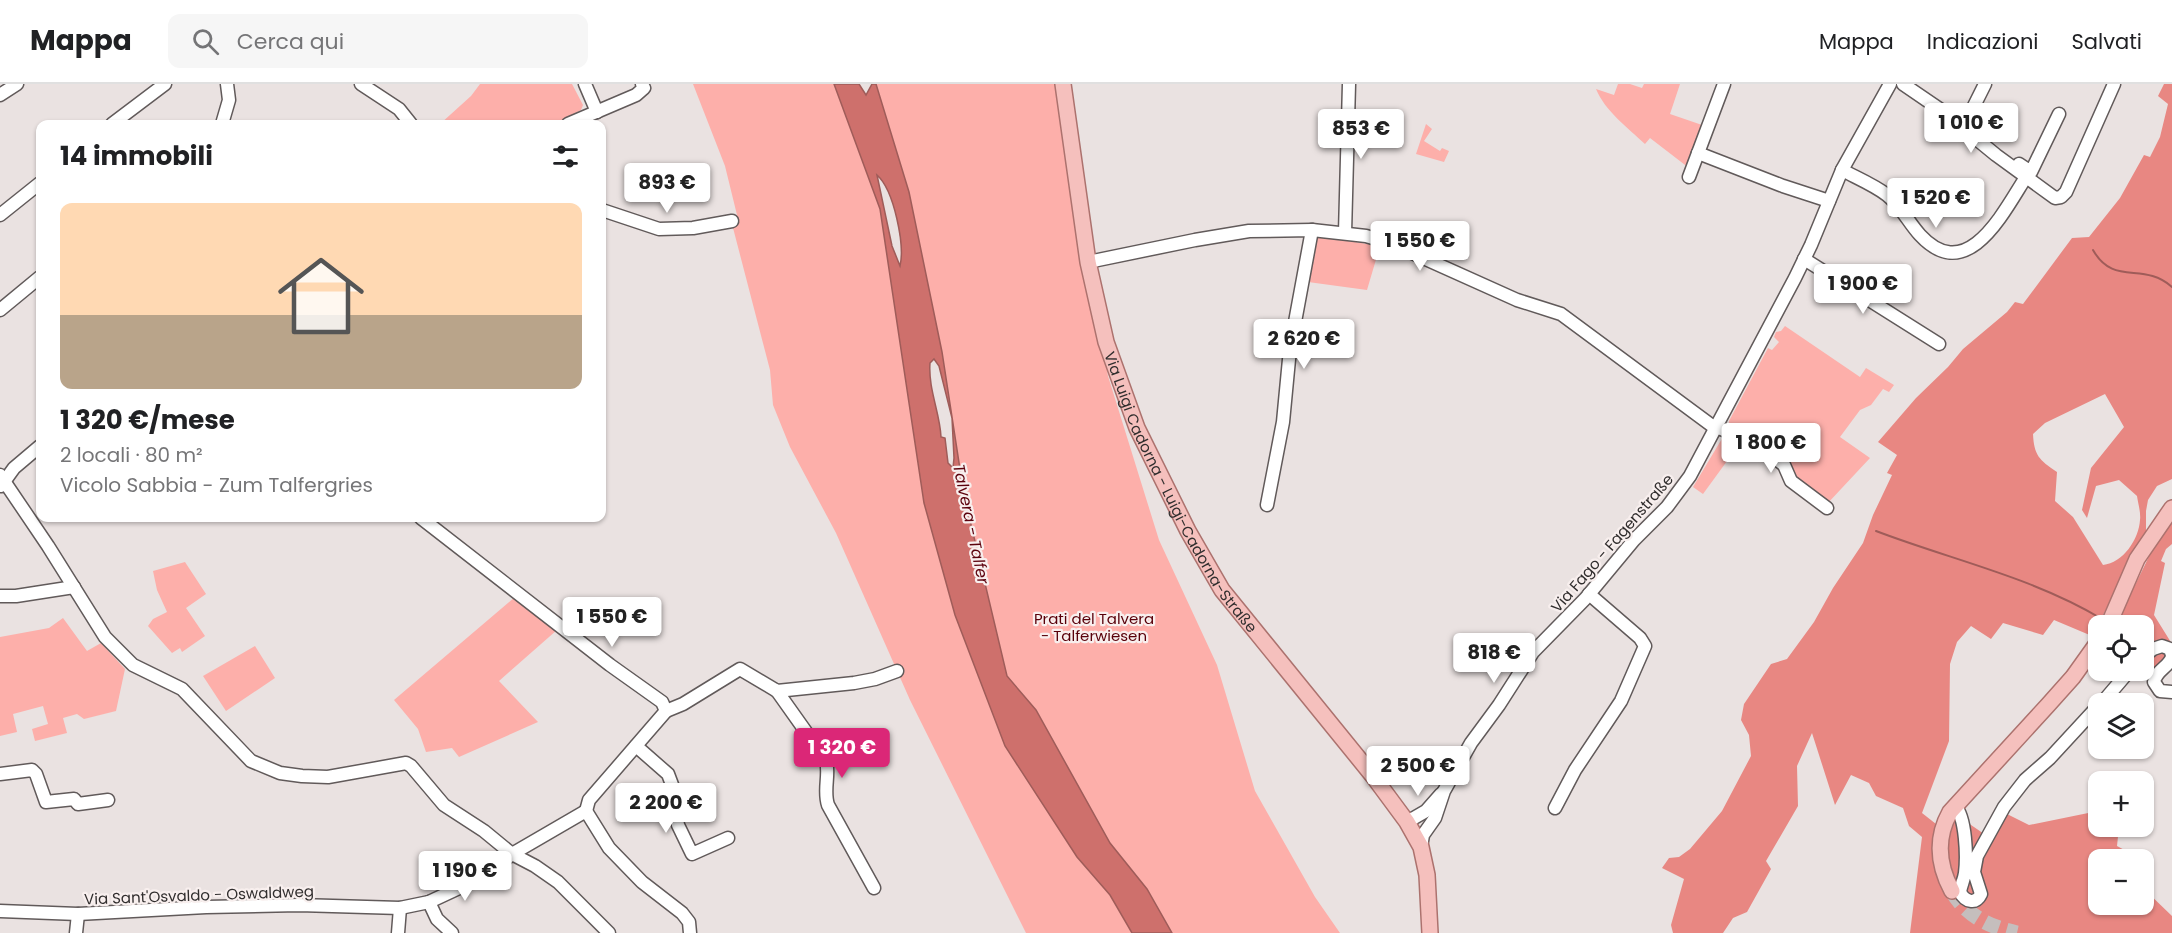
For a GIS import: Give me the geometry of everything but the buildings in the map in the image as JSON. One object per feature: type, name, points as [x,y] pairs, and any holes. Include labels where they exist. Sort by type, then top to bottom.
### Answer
[{"type":"main road","name":"Via Luigi Cadorna - Luigi-Cadorna-Straße","points":[[1063,84],[1088,262],[1106,342],[1137,428],[1188,531],[1222,590],[1407,822],[1420,847],[1427,875],[1430,933]]},
{"type":"main road","points":[[2113,615],[2137,559],[2172,508]]},
{"type":"main road","points":[[1952,891],[1942,870],[1940,850],[1944,826],[1955,806],[2073,677],[2088,656]]},
{"type":"street","points":[[1,91],[17,84]]},
{"type":"street","points":[[117,120],[165,84]]},
{"type":"street","points":[[223,120],[229,100],[227,84]]},
{"type":"street","points":[[361,84],[399,109],[408,120]]},
{"type":"street","points":[[585,84],[597,112]]},
{"type":"street","points":[[578,120],[636,95],[644,88],[642,84]]},
{"type":"street","points":[[1345,233],[1349,84]]},
{"type":"street","points":[[1689,177],[1724,84]]},
{"type":"street","name":"Via Fago - Fagenstraße","points":[[1420,847],[1423,835],[1435,818],[1444,791],[1471,743],[1533,652],[1589,594],[1634,540],[1667,507],[1690,476],[1804,259],[1842,170],[1890,84]]},
{"type":"street","points":[[1904,84],[2055,198],[2061,197],[2066,192],[2114,84]]},
{"type":"street","points":[[1963,128],[1985,84]]},
{"type":"street","points":[[1996,155],[2010,158],[2031,172],[2059,114]]},
{"type":"street","points":[[1698,153],[1829,201]]},
{"type":"street","points":[[1842,170],[1888,196],[1920,235],[1936,250],[1955,253],[1983,239],[1997,223],[2026,177]]},
{"type":"street","points":[[0,215],[36,186]]},
{"type":"street","points":[[606,211],[659,229],[693,228],[732,221]]},
{"type":"street","points":[[1088,262],[1238,232],[1312,230],[1345,233],[1390,243],[1517,300],[1561,314],[1715,428],[1726,431],[1760,451],[1770,454],[1784,465],[1791,481],[1827,508]]},
{"type":"street","points":[[1267,505],[1283,422],[1290,349],[1312,230]]},
{"type":"street","points":[[1804,259],[1939,344]]},
{"type":"street","points":[[0,310],[36,280]]},
{"type":"street","points":[[36,449],[2,481],[105,637],[133,665],[182,689],[251,761],[280,773],[319,777],[406,763],[444,806],[484,831],[512,854],[558,882],[609,933]]},
{"type":"street","points":[[426,522],[610,666],[654,695],[662,702],[666,711]]},
{"type":"street","points":[[0,596],[16,596],[74,587]]},
{"type":"street","points":[[1555,808],[1575,770],[1622,701],[1645,646],[1640,638],[1589,594]]},
{"type":"street","points":[[2154,649],[2162,646],[2170,650],[2172,656],[2169,663],[2156,674],[2154,682],[2160,691],[2172,692]]},
{"type":"street","points":[[693,932],[682,913],[642,882],[609,848],[586,811],[589,800],[666,711],[683,704],[740,669],[777,691],[826,760],[828,768],[825,796],[828,805],[874,888]]},
{"type":"street","points":[[777,691],[865,681],[897,671]]},
{"type":"street","points":[[2110,693],[2121,681]]},
{"type":"street","points":[[1955,806],[1963,820],[1965,874],[1960,892],[1966,900],[1972,902],[1980,897],[1981,891],[1974,872],[1977,856],[2010,798],[2088,718]]},
{"type":"street","points":[[636,747],[668,774],[677,798],[678,825],[692,854],[728,838]]},
{"type":"street","points":[[0,774],[32,770],[36,774],[46,802],[74,799],[78,804],[108,800]]},
{"type":"street","name":"Via Fago - Fagenstraße","points":[[1407,822],[1426,811],[1444,791]]},
{"type":"street","name":"Via Sant'Osvaldo - Oswaldweg","points":[[0,911],[78,914],[256,906],[400,908],[429,902],[491,871],[512,854],[586,811]]},
{"type":"street","points":[[429,902],[437,920],[452,933]]},
{"type":"street","points":[[398,933],[400,908]]},
{"type":"street","points":[[76,933],[78,914]]},
{"type":"green space","points":[[480,84],[572,84],[583,105],[581,110],[562,120],[444,120],[471,96]]},
{"type":"green space","points":[[693,84],[834,84],[880,209],[924,503],[955,615],[1005,746],[1077,857],[1110,895],[1132,933],[1026,933],[910,700],[836,533],[790,447],[773,405],[770,370],[732,224],[737,215],[725,166]]},
{"type":"green space","name":"Prati del Talvera - Talferwiesen","points":[[876,84],[1060,84],[1108,376],[1159,540],[1217,665],[1255,791],[1315,897],[1340,933],[1172,933],[1147,889],[1110,843],[1036,710],[1007,676],[964,495],[942,352],[909,192]]},
{"type":"green space","points":[[1618,84],[1630,84],[1642,88],[1644,84],[1680,84],[1670,114],[1705,126],[1689,168],[1650,138],[1645,144],[1605,105],[1596,89],[1614,95]]},
{"type":"green space","points":[[1426,124],[1432,129],[1424,141],[1440,151],[1442,148],[1449,151],[1444,162],[1416,154]]},
{"type":"green space","points":[[1317,233],[1342,240],[1380,246],[1367,290],[1308,282]]},
{"type":"green space","points":[[1785,326],[1860,377],[1866,368],[1894,385],[1889,392],[1883,389],[1871,405],[1860,410],[1840,437],[1870,458],[1827,504],[1729,427],[1729,421],[1768,348],[1772,350],[1779,342],[1774,337],[1776,332],[1781,331]]},
{"type":"green space","points":[[1723,437],[1738,446],[1703,494],[1693,487]]},
{"type":"green space","points":[[185,562],[206,594],[186,608],[205,636],[182,652],[180,648],[172,653],[148,626],[153,619],[167,612],[157,590],[153,571]]},
{"type":"green space","points":[[515,597],[557,630],[499,681],[538,722],[459,757],[452,748],[426,752],[418,729],[394,700]]},
{"type":"green space","points":[[63,618],[87,651],[101,643],[125,669],[116,711],[84,719],[77,714],[63,718],[67,733],[35,741],[32,729],[48,724],[43,706],[13,714],[17,732],[0,736],[0,637],[49,628]]},
{"type":"green space","points":[[255,646],[275,678],[226,711],[203,676]]},
{"type":"shaded area","points":[[834,84],[859,84],[866,95],[872,84],[876,84],[909,192],[942,352],[964,495],[1007,676],[1036,710],[1110,843],[1147,889],[1172,933],[1132,933],[1110,895],[1077,857],[1005,746],[955,615],[924,503],[880,209]],"holes":[[[877,175],[883,182],[897,218],[901,245],[900,266],[892,246]],[[934,359],[939,366],[952,418],[953,468],[948,463],[945,438],[941,437],[932,392],[930,363]]]},
{"type":"shaded area","points":[[2164,84],[2172,84],[2172,479],[2157,486],[2148,500],[2146,533],[2103,615],[2088,615],[2088,634],[2054,620],[2043,635],[2003,623],[1991,639],[1971,626],[1957,642],[1950,664],[1949,741],[1922,813],[1936,824],[1955,814],[1990,838],[2007,814],[2029,825],[2088,813],[2088,837],[2118,837],[2117,846],[2123,849],[2088,849],[2088,915],[2154,915],[2154,899],[2172,916],[2172,933],[1910,933],[1922,837],[1909,826],[1903,808],[1876,796],[1869,783],[1851,775],[1835,805],[1812,733],[1797,766],[1798,806],[1766,861],[1771,869],[1747,912],[1733,918],[1723,933],[1673,933],[1671,925],[1684,879],[1662,868],[1669,858],[1679,857],[1690,849],[1722,811],[1751,756],[1749,735],[1741,720],[1744,704],[1771,664],[1787,659],[1814,622],[1863,543],[1892,475],[1887,473],[1897,455],[1878,442],[1963,349],[2007,312],[2015,302],[2023,304],[2072,238],[2089,237],[2120,198],[2144,155],[2150,157],[2160,137],[2168,104],[2158,96]],"holes":[[[2105,394],[2124,427],[2091,468],[2082,510],[2087,518],[2096,486],[2119,480],[2137,496],[2140,514],[2137,535],[2129,549],[2117,560],[2103,565],[2073,517],[2055,501],[2057,472],[2036,452],[2033,434],[2045,423]]]},
{"type":"shaded area","points":[[2172,518],[2172,544],[2166,549],[2161,561],[2165,563],[2154,615],[2120,615],[2160,534]]},
{"type":"shaded area","points":[[2154,615],[2172,644],[2172,651],[2154,668]]},
{"type":"waterway","points":[[2093,250],[2110,268],[2150,275],[2172,287]]},
{"type":"waterway","points":[[1876,531],[2020,580],[2095,615]]},
{"type":"tunnel","points":[[1952,891],[1972,914],[1988,924],[2017,933]]},
{"type":"water label","name":"Talvera - Talfer","points":[[971,524]]}]
